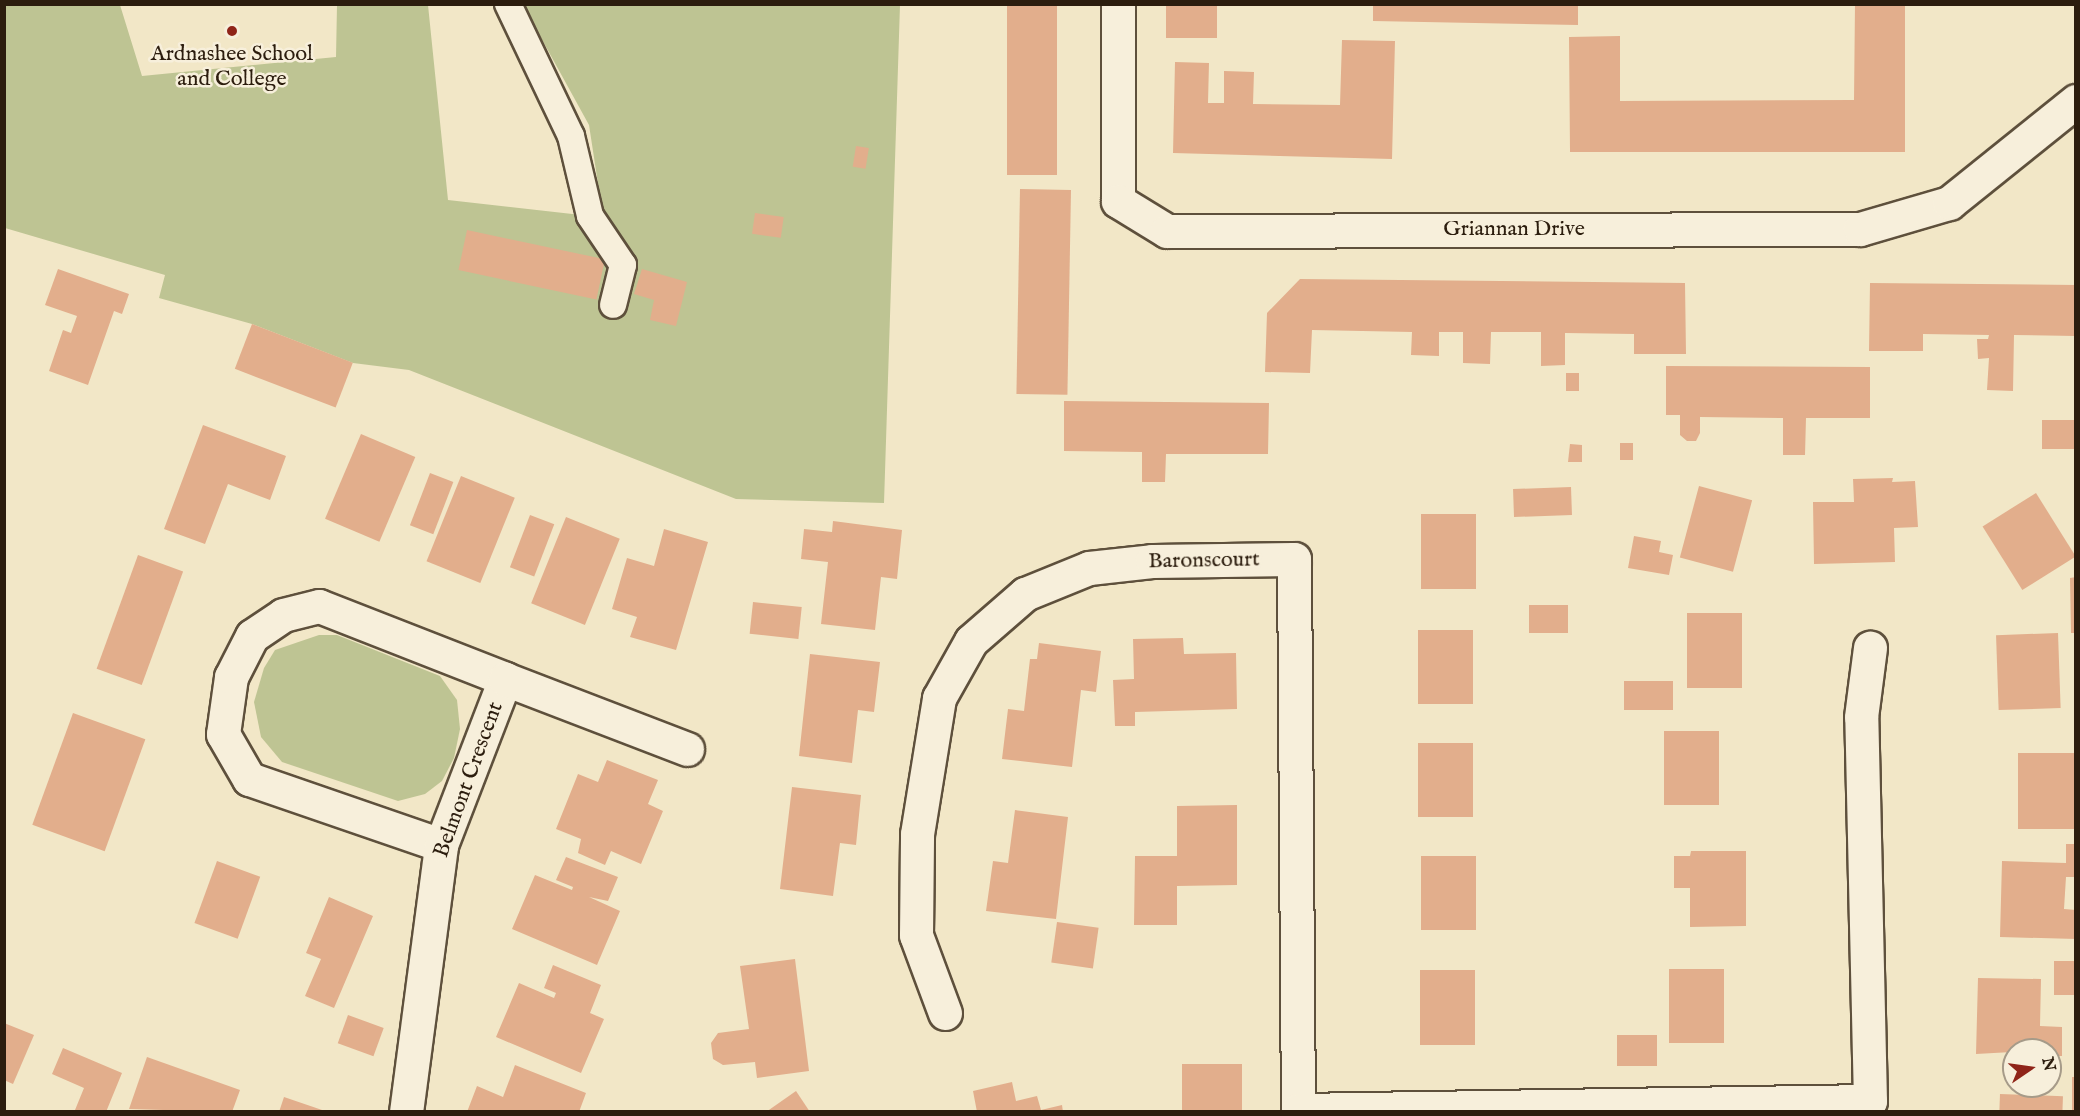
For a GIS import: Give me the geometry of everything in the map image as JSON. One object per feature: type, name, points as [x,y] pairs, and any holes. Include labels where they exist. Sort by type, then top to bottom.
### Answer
[{"type":"street","name":"Griannan Drive","points":[[1118,4],[1118,201],[1167,231],[1860,229],[1949,203],[2076,101]]},
{"type":"street","name":"Baronscourt","points":[[945,1013],[915,935],[917,834],[939,698],[971,640],[1024,594],[1089,568],[1152,561],[1294,559],[1298,1111]]},
{"type":"street","points":[[441,845],[249,779],[223,734],[231,676],[252,636],[283,615],[319,606],[506,679]]},
{"type":"street","points":[[1298,1111],[1870,1101],[1861,717],[1870,648]]},
{"type":"street","name":"Belmont Crescent","points":[[406,1112],[441,845],[506,679],[687,749]]},
{"type":"lane","points":[[508,4],[571,136],[590,216],[623,265],[613,305]]},
{"type":"green space","points":[[4,5],[120,5],[142,76],[336,57],[337,5],[428,5],[448,200],[603,216],[589,125],[523,5],[900,5],[884,503],[736,499],[409,370],[353,363],[252,324],[159,298],[165,275],[5,228]]},
{"type":"green space","points":[[319,635],[337,635],[440,676],[457,700],[460,729],[454,758],[442,781],[425,794],[398,801],[282,762],[261,737],[254,702],[264,668],[275,650]]},
{"type":"building","points":[[1007,4],[1057,4],[1057,175],[1007,175]]},
{"type":"building","points":[[1166,4],[1217,4],[1217,38],[1166,38]]},
{"type":"building","points":[[1373,4],[1578,4],[1578,25],[1373,21]]},
{"type":"building","points":[[1855,4],[1905,4],[1905,152],[1570,152],[1569,37],[1620,36],[1620,101],[1854,100]]},
{"type":"building","points":[[1342,40],[1395,41],[1392,159],[1173,153],[1175,62],[1209,63],[1208,103],[1224,103],[1224,71],[1254,72],[1253,104],[1340,105]]},
{"type":"building","points":[[856,146],[869,148],[866,169],[853,167]]},
{"type":"building","points":[[1020,189],[1071,190],[1067,395],[1016,394]]},
{"type":"building","points":[[755,213],[784,217],[781,238],[752,234]]},
{"type":"building","points":[[467,230],[605,259],[596,299],[458,270]]},
{"type":"building","points":[[58,269],[129,294],[122,314],[114,311],[88,385],[49,371],[63,330],[71,333],[77,316],[45,305]]},
{"type":"building","points":[[642,269],[687,282],[676,326],[650,320],[654,300],[634,294]]},
{"type":"building","points":[[1300,279],[1685,283],[1686,354],[1634,354],[1634,334],[1565,333],[1565,365],[1541,366],[1541,332],[1491,332],[1490,364],[1463,363],[1463,332],[1439,332],[1439,356],[1411,355],[1412,332],[1312,330],[1310,373],[1265,372],[1267,313]]},
{"type":"building","points":[[1870,283],[2076,285],[2076,336],[2014,335],[2013,391],[1987,390],[1989,358],[1978,359],[1977,339],[1988,339],[1989,335],[1923,334],[1923,351],[1869,351]]},
{"type":"building","points":[[252,324],[353,363],[336,408],[235,369]]},
{"type":"building","points":[[1666,366],[1870,367],[1870,418],[1806,418],[1805,455],[1783,455],[1783,418],[1700,417],[1700,433],[1696,441],[1687,441],[1680,435],[1680,415],[1666,415]]},
{"type":"building","points":[[1566,373],[1579,373],[1579,391],[1566,391]]},
{"type":"building","points":[[1064,401],[1269,403],[1268,454],[1166,454],[1165,482],[1142,482],[1142,452],[1064,451]]},
{"type":"building","points":[[2042,420],[2076,420],[2076,449],[2042,449]]},
{"type":"building","points":[[203,425],[286,456],[270,500],[228,484],[205,544],[164,529]]},
{"type":"building","points":[[361,434],[415,457],[379,542],[325,519]]},
{"type":"building","points":[[1620,443],[1633,443],[1633,460],[1620,460]]},
{"type":"building","points":[[1570,444],[1582,445],[1582,462],[1568,462]]},
{"type":"building","points":[[430,473],[453,482],[433,534],[410,525]]},
{"type":"building","points":[[461,476],[515,498],[480,583],[427,561]]},
{"type":"building","points":[[1893,478],[1892,482],[1915,481],[1918,527],[1894,528],[1895,562],[1814,564],[1813,502],[1854,502],[1853,479]]},
{"type":"building","points":[[1699,486],[1752,500],[1733,572],[1680,557]]},
{"type":"building","points":[[1571,487],[1572,515],[1514,517],[1513,489]]},
{"type":"building","points":[[2036,493],[2076,557],[2022,590],[1983,526]]},
{"type":"building","points":[[1421,514],[1476,514],[1476,589],[1421,589]]},
{"type":"building","points":[[530,515],[554,524],[534,577],[510,567]]},
{"type":"building","points":[[566,517],[620,539],[585,625],[531,603]]},
{"type":"building","points":[[833,521],[902,530],[897,579],[881,577],[875,630],[821,624],[828,562],[801,559],[804,529],[832,532]]},
{"type":"building","points":[[664,529],[708,542],[676,650],[630,637],[637,617],[612,609],[627,558],[654,566]]},
{"type":"building","points":[[1634,536],[1661,541],[1659,552],[1673,555],[1669,575],[1628,568]]},
{"type":"building","points":[[138,555],[183,571],[142,685],[97,669]]},
{"type":"building","points":[[2076,577],[2076,633],[2071,633],[2070,578]]},
{"type":"building","points":[[753,602],[802,607],[798,639],[750,634]]},
{"type":"building","points":[[1529,605],[1568,605],[1568,633],[1529,633]]},
{"type":"building","points":[[1687,613],[1742,613],[1742,688],[1687,688]]},
{"type":"building","points":[[1418,630],[1473,630],[1473,704],[1418,704]]},
{"type":"building","points":[[2058,633],[2061,708],[1999,710],[1996,635]]},
{"type":"building","points":[[1183,638],[1184,654],[1236,653],[1237,709],[1135,712],[1135,726],[1115,726],[1113,680],[1134,679],[1133,639]]},
{"type":"building","points":[[1039,643],[1101,651],[1096,692],[1081,690],[1072,767],[1002,759],[1008,709],[1024,711],[1030,659],[1037,659]]},
{"type":"building","points":[[810,654],[880,662],[874,712],[858,710],[852,763],[799,756]]},
{"type":"building","points":[[1624,681],[1673,681],[1673,710],[1624,710]]},
{"type":"building","points":[[73,713],[145,739],[105,851],[32,825]]},
{"type":"building","points":[[1664,731],[1719,731],[1719,805],[1664,805]]},
{"type":"building","points":[[1418,743],[1473,743],[1473,817],[1418,817]]},
{"type":"building","points":[[2018,753],[2076,753],[2076,829],[2018,829]]},
{"type":"building","points":[[607,760],[658,780],[648,804],[663,811],[641,864],[611,851],[605,865],[578,853],[581,839],[556,829],[578,774],[598,782]]},
{"type":"building","points":[[792,787],[861,795],[856,845],[840,843],[833,896],[780,889]]},
{"type":"building","points":[[1237,805],[1237,885],[1177,886],[1177,925],[1134,925],[1135,856],[1177,856],[1177,806]]},
{"type":"building","points":[[1015,810],[1068,817],[1056,919],[986,911],[993,861],[1008,863]]},
{"type":"building","points":[[2066,844],[2076,844],[2076,877],[2066,877],[2064,909],[2076,910],[2076,939],[2000,937],[2002,861],[2066,863]]},
{"type":"building","points":[[1691,851],[1746,851],[1746,926],[1690,927],[1690,888],[1674,888],[1674,856],[1690,856]]},
{"type":"building","points":[[1421,856],[1476,856],[1476,930],[1421,930]]},
{"type":"building","points":[[566,857],[618,877],[608,901],[589,897],[620,911],[597,965],[512,929],[535,875],[572,890],[573,887],[556,880]]},
{"type":"building","points":[[217,861],[260,877],[238,939],[194,923]]},
{"type":"building","points":[[329,897],[373,916],[334,1008],[305,996],[321,959],[306,953]]},
{"type":"building","points":[[1057,922],[1099,928],[1093,968],[1051,963]]},
{"type":"building","points":[[795,959],[809,1071],[757,1078],[755,1062],[723,1065],[713,1059],[711,1043],[718,1033],[749,1029],[740,966]]},
{"type":"building","points":[[2054,961],[2076,961],[2076,995],[2054,995]]},
{"type":"building","points":[[553,965],[601,985],[590,1013],[604,1019],[581,1073],[496,1037],[519,983],[554,998],[556,993],[544,988]]},
{"type":"building","points":[[1669,969],[1724,969],[1724,1043],[1669,1043]]},
{"type":"building","points":[[1420,970],[1475,970],[1475,1045],[1420,1045]]},
{"type":"building","points":[[1978,978],[2041,979],[2040,1026],[2062,1027],[2062,1038],[2002,1038],[2002,1053],[1976,1054]]},
{"type":"building","points":[[348,1015],[384,1028],[373,1056],[338,1043]]},
{"type":"building","points":[[4,1023],[34,1035],[13,1084],[4,1080]]},
{"type":"building","points":[[1617,1035],[1657,1035],[1657,1066],[1617,1066]]},
{"type":"building","points":[[63,1048],[122,1073],[106,1112],[75,1110],[84,1088],[52,1074]]},
{"type":"building","points":[[147,1057],[240,1090],[232,1112],[129,1109]]},
{"type":"building","points":[[1182,1064],[1242,1064],[1242,1112],[1182,1112]]},
{"type":"building","points":[[515,1065],[586,1093],[579,1112],[467,1112],[477,1086],[503,1097]]},
{"type":"building","points":[[2072,1077],[2076,1077],[2076,1112],[2072,1112]]},
{"type":"building","points":[[1012,1082],[1016,1101],[1037,1096],[1041,1110],[1062,1105],[1063,1112],[977,1112],[973,1091]]},
{"type":"building","points":[[796,1091],[810,1112],[766,1112]]},
{"type":"building","points":[[2000,1094],[2002,1098],[2062,1098],[2062,1096],[2062,1112],[1999,1112]]},
{"type":"building","points":[[284,1097],[325,1111],[279,1112]]},
{"type":"place","name":"Ardnashee School and College","points":[[232,31]]}]
